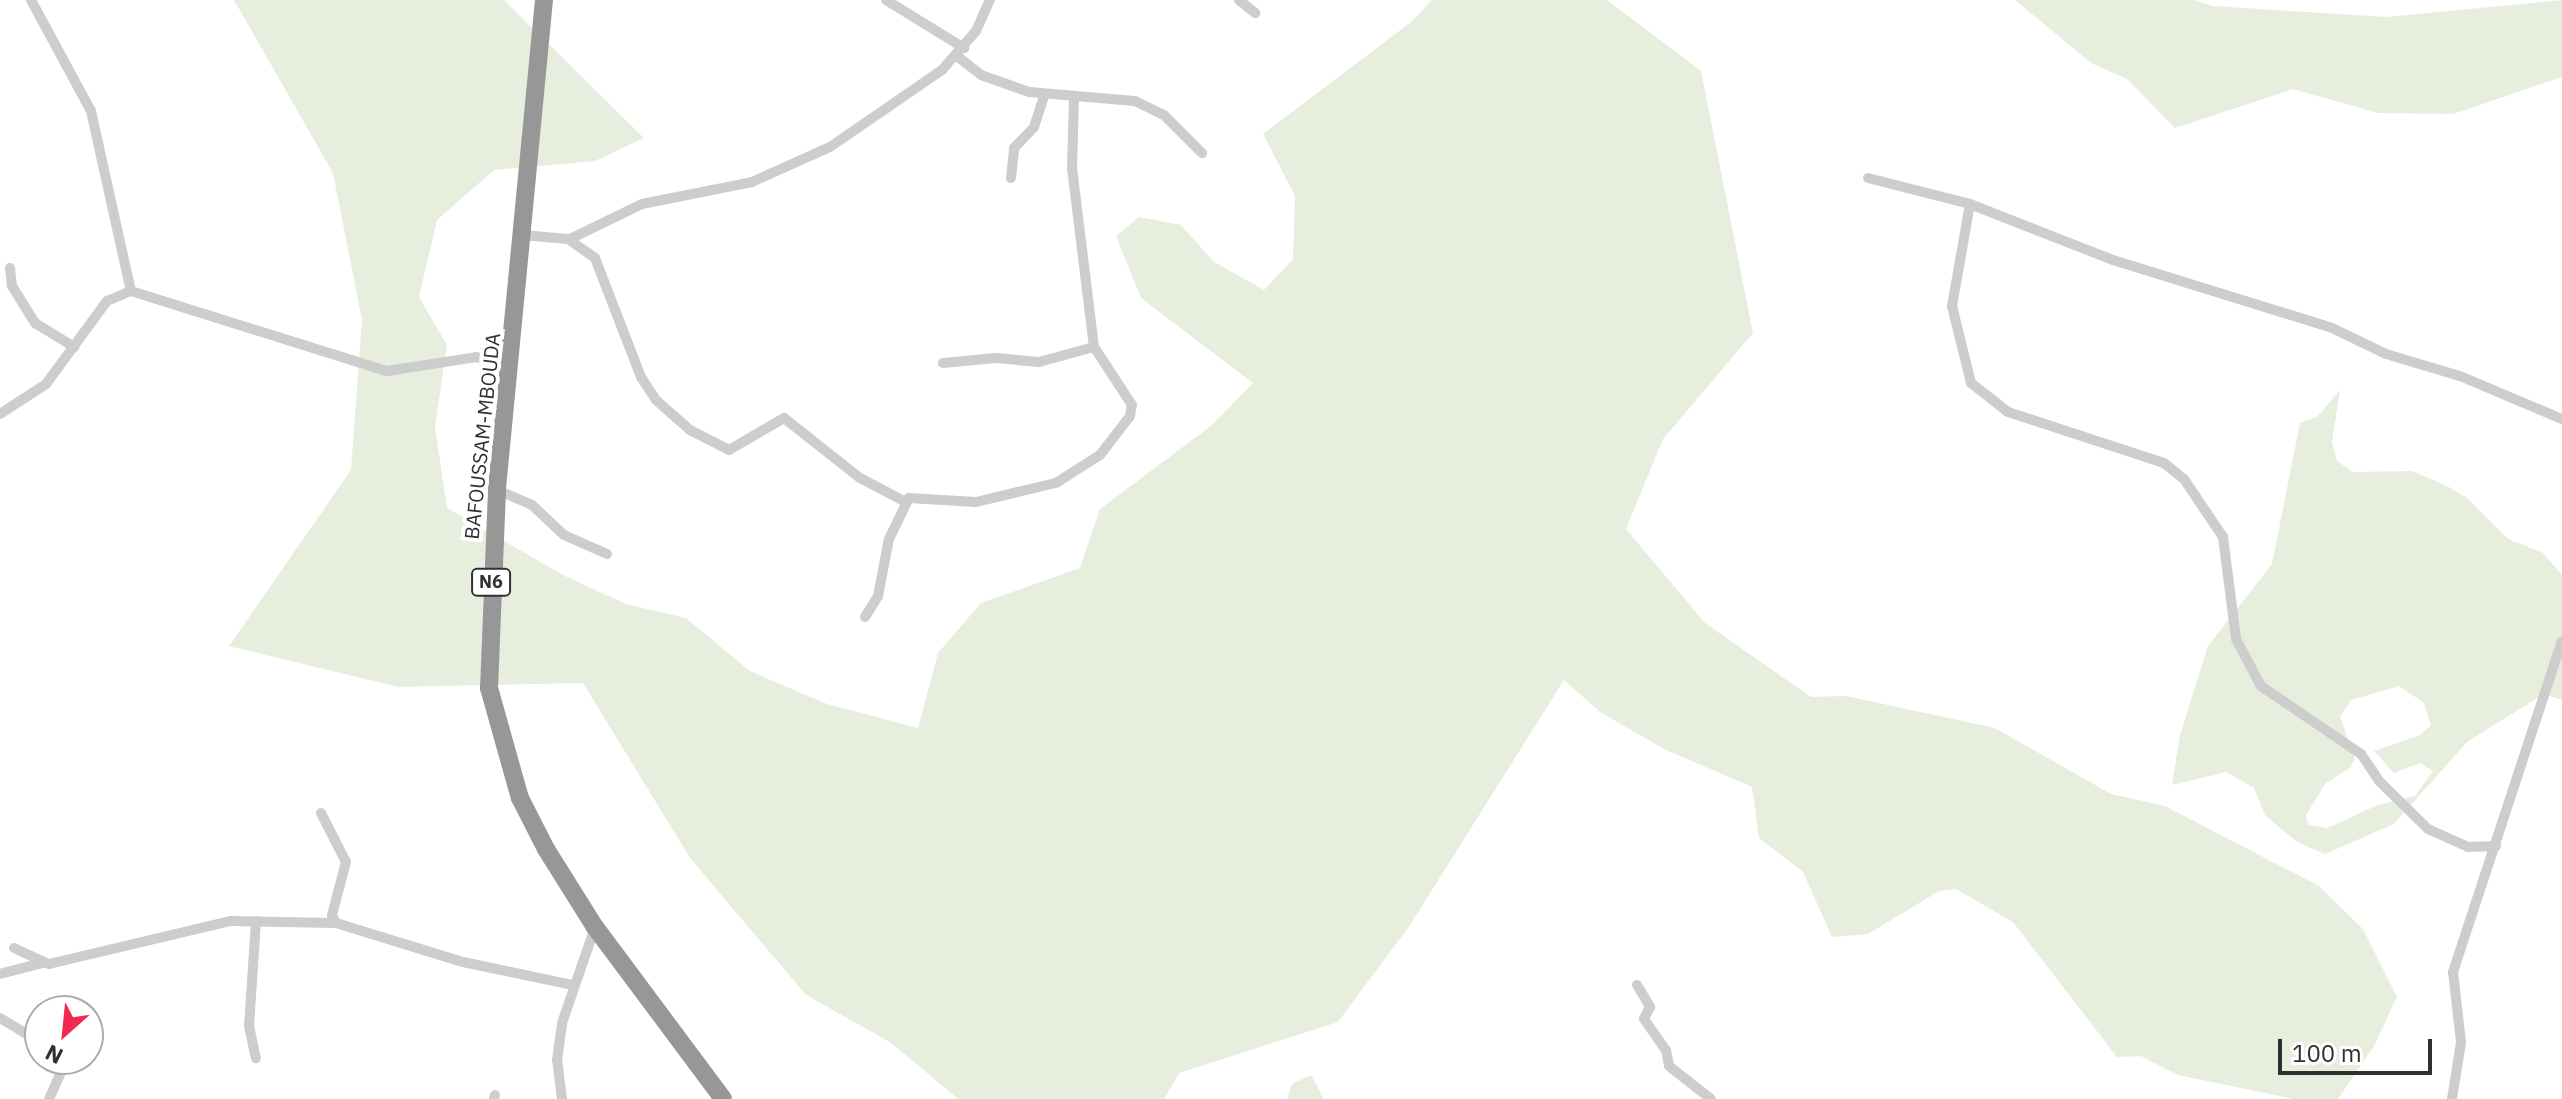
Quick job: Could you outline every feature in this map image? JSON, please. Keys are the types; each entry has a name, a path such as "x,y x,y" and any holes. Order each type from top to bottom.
{"highway":[{"name":"BAFOUSSAM-MBOUDA","path":"544,0 511,377 497,490 489,688 520,798 595,927 723,1099"}],"street":[{"path":"31,0 91,111 131,291"},
{"path":"886,0 960,52 981,75 1045,94 1135,101 1164,115 1202,153"},
{"path":"522,235 568,239 584,237 642,204 752,182 830,147 903,100 960,52 990,0"},
{"path":"1239,0 1255,13"},
{"path":"1011,178 1014,148 1034,127 1045,94"},
{"path":"865,617 878,596 889,539 906,502 918,495 976,502 1007,497 1064,480 1100,455 1133,410 1094,347 1072,169 1074,96"},
{"path":"1868,178 1970,204 2113,260 2332,328 2562,419"},
{"path":"1970,204 1952,306 1971,383 2008,412 2164,463 2184,479 2223,537 2236,639 2261,686 2361,754 2379,781 2428,829 2468,847 2496,846"},
{"path":"568,239 585,248 603,270 614,314 641,377 678,421 729,450 784,418 860,478 906,502"},
{"path":"10,268 12,286 35,323 74,347"},
{"path":"0,414 37,392 107,301 131,291 184,311 287,337 342,361 387,371 476,357 501,365 511,377"},
{"path":"943,363 996,358 1039,362 1094,347"},
{"path":"497,490 532,505 564,535 607,554"},
{"path":"2452,1099 2461,1042 2453,972 2562,641"},
{"path":"321,813 346,862 332,915 336,923"},
{"path":"0,974 231,921 256,921 336,923 463,962 572,985"},
{"path":"256,921 249,1026 256,1058"},
{"path":"562,1099 557,1060 572,985 595,927"},
{"path":"14,948 42,963"},
{"path":"1637,985 1649,1001 1644,1019 1666,1050 1669,1066 1711,1099"},
{"path":"0,1018 24,1032"},
{"path":"49,1099 60,1075"}],"green space":[{"path":"234,0 504,0 644,138 595,161 494,170 437,220 419,297 447,345 435,427 447,508 565,576 626,604 686,618 750,671 827,704 918,728 938,653 981,603 1080,568 1100,509 1211,426 1253,383 1141,298 1116,236 1139,217 1181,225 1214,262 1264,290 1293,259 1295,196 1263,134 1411,22 1432,0 1607,0 1701,71 1753,333 1663,439 1626,529 1705,623 1811,697 1846,696 1995,728 2111,794 2165,806 2319,886 2363,929 2397,997 2374,1046 2338,1099 2294,1099 2178,1075 2141,1056 2117,1057 2013,922 1956,889 1939,891 1868,934 1832,937 1803,872 1759,838 1752,787 1664,749 1600,712 1564,680 1410,925 1338,1022 1179,1073 1164,1099 958,1099 890,1042 806,995 690,858 583,683 398,687 229,646 351,470 362,320 333,173"},
{"path":"2015,0 2194,0 2212,6 2387,17 2562,0 2562,77 2453,114 2378,113 2293,89 2175,128 2127,79 2091,63"},
{"path":"2340,390 2332,442 2337,461 2353,472 2412,471 2447,486 2467,498 2508,539 2543,553 2562,575 2562,700 2544,694 2467,742 2394,824 2325,854 2297,842 2265,815 2254,788 2226,772 2172,785 2180,735 2208,646 2272,564 2300,423 2318,416","holes":["2399,686 2424,703 2431,725 2420,735 2374,751 2394,773 2420,763 2433,771 2415,796 2378,805 2327,828 2308,825 2306,815 2325,784 2350,768 2355,758 2340,717 2351,700"]},
{"path":"1311,1075 1324,1099 1287,1099 1292,1084"}]}
